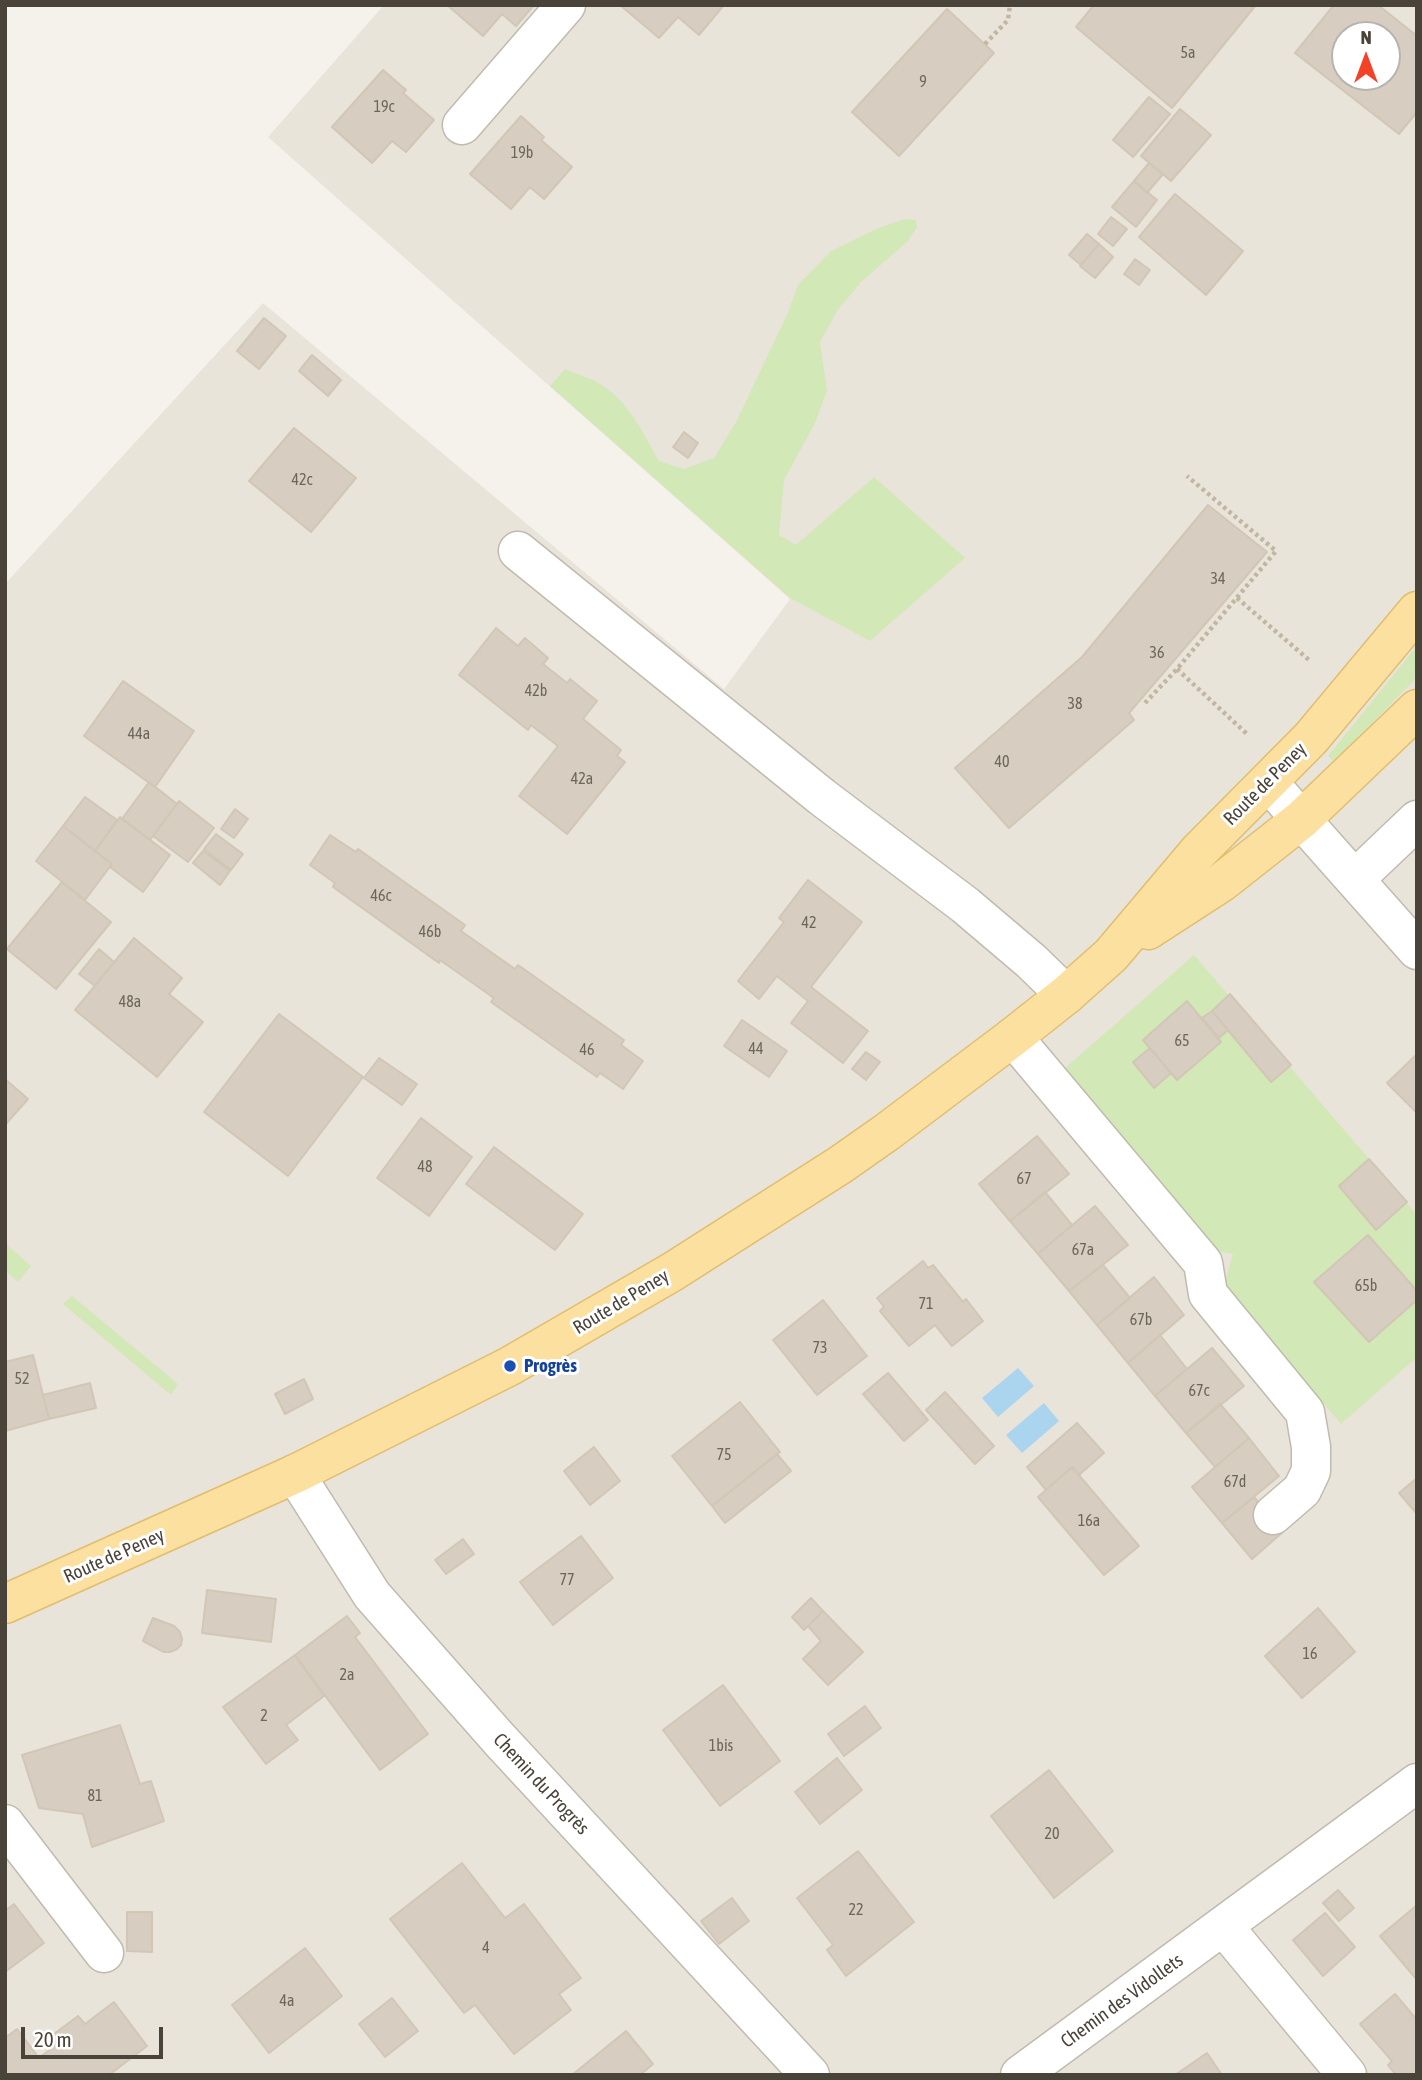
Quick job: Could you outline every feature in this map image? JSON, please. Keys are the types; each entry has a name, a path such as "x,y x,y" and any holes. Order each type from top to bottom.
{"main road":[{"name":"Route de Peney","path":"1111,955 1198,852 1311,738 1417,611"},
{"name":"Route de Peney","path":"5,1604 295,1474 510,1366 672,1272 859,1152 1013,1037 1111,955 1222,881 1302,819 1417,709"}],"street":[{"path":"462,125 566,5"},
{"path":"518,551 822,797 965,905 1066,995"},
{"path":"1268,782 1417,950"},
{"path":"1355,879 1417,820"},
{"path":"1013,1037 1203,1263 1208,1294 1305,1412 1311,1447 1311,1471 1302,1490 1273,1516"},
{"name":"Chemin du Progrès","path":"295,1474 372,1595 499,1739 810,2075"},
{"name":"Chemin des Vidollets","path":"1020,2075 1417,1783"},
{"path":"5,1824 104,1953"},
{"path":"1224,1927 1347,2075"}],"path":[{"path":"985,44 1008,20 1010,5"},
{"path":"1145,703 1276,551 1187,477"},
{"path":"1237,598 1310,660"},
{"path":"1177,669 1247,734"}],"shaded area":[{"path":"384,5 1417,5 1417,2075 5,2075 5,584 263,303 724,689 790,599 268,137"}],"green space":[{"path":"904,219 916,220 917,227 908,241 861,282 837,311 820,342 827,391 815,423 784,480 779,535 796,545 874,477 965,558 870,641 790,598 550,386 565,369 606,388 630,412 659,461 684,469 714,458 736,422 787,315 798,285 831,251"},
{"path":"1417,646 1417,677 1334,762 1328,756"},
{"path":"1194,955 1417,1215 1417,1357 1341,1424 1224,1285 1233,1254 1212,1250 1064,1069"},
{"path":"5,1243 31,1266 18,1282 5,1270"},
{"path":"72,1296 178,1384 171,1395 63,1304"}],"water":[{"path":"1018,1368 1034,1386 998,1417 982,1398"},
{"path":"1044,1403 1059,1421 1022,1453 1006,1435"}],"building":[{"path":"447,5 534,5 516,26 502,14 483,36"},
{"path":"620,5 724,5 699,35 678,17 659,38"},
{"path":"1094,5 1256,5 1172,108 1076,27"},
{"path":"1334,5 1378,5 1398,21 1331,21 1331,81 1295,53"},
{"path":"947,9 994,53 899,156 852,112"},
{"path":"1401,23 1417,36 1417,112 1399,134 1344,91 1401,91"},
{"path":"383,70 406,90 403,93 434,120 406,152 392,141 372,163 332,127"},
{"path":"1149,97 1170,114 1133,157 1113,140"},
{"path":"1180,109 1211,135 1171,181 1141,156"},
{"path":"521,116 544,137 541,140 572,167 544,199 530,187 511,209 470,174"},
{"path":"1149,163 1163,174 1147,193 1134,181"},
{"path":"1134,181 1157,200 1136,227 1112,207"},
{"path":"1175,194 1243,251 1206,295 1139,237"},
{"path":"1111,217 1127,229 1113,246 1098,234"},
{"path":"1087,234 1099,244 1081,265 1069,255"},
{"path":"1099,244 1113,257 1095,278 1080,266"},
{"path":"1135,259 1150,270 1139,285 1124,274"},
{"path":"264,318 286,336 259,369 237,351"},
{"path":"312,355 341,380 328,396 299,371"},
{"path":"294,428 356,478 311,532 249,481"},
{"path":"684,432 698,443 688,458 673,447"},
{"path":"1208,505 1267,552 1129,713 1134,720 1009,828 955,768 1082,657"},
{"path":"496,628 518,646 525,638 548,658 543,664 567,683 570,679 597,701 583,719 621,750 617,756 625,762 567,834 519,796 558,746 531,725 528,730 459,675"},
{"path":"123,681 194,731 155,787 84,736"},
{"path":"149,782 177,804 150,840 122,819"},
{"path":"85,797 117,820 95,851 63,826"},
{"path":"179,801 214,828 188,862 153,836"},
{"path":"235,809 248,819 234,838 221,829"},
{"path":"120,817 170,855 143,892 110,867 112,864 95,851"},
{"path":"63,826 112,864 85,900 36,861"},
{"path":"216,834 243,854 231,870 204,849"},
{"path":"330,835 356,852 358,849 465,925 461,931 515,969 518,965 624,1040 621,1045 643,1061 623,1089 600,1073 597,1077 491,1002 494,998 440,960 439,963 333,887 335,883 310,865"},
{"path":"203,851 230,871 220,885 193,863"},
{"path":"808,880 862,922 811,987 868,1031 843,1063 791,1023 808,1001 777,976 759,999 738,981 784,922 779,918"},
{"path":"62,882 111,922 56,989 7,949"},
{"path":"134,938 182,978 169,994 203,1022 157,1077 75,1010"},
{"path":"99,949 114,962 95,986 79,974"},
{"path":"1230,994 1291,1065 1271,1082 1212,1011"},
{"path":"1187,1001 1221,1042 1177,1080 1143,1040"},
{"path":"1212,1011 1228,1030 1219,1038 1202,1018"},
{"path":"279,1014 363,1077 288,1176 204,1112"},
{"path":"742,1020 787,1051 769,1077 724,1046"},
{"path":"1150,1048 1171,1073 1154,1088 1133,1062"},
{"path":"866,1052 880,1062 866,1080 852,1069"},
{"path":"1417,1054 1417,1113 1387,1083"},
{"path":"379,1058 417,1084 402,1105 364,1078"},
{"path":"5,1079 28,1099 5,1125"},
{"path":"421,1118 472,1157 429,1216 377,1178"},
{"path":"1037,1136 1069,1174 1010,1221 979,1184"},
{"path":"494,1147 583,1214 555,1250 466,1184"},
{"path":"1369,1159 1407,1202 1376,1230 1339,1186"},
{"path":"1045,1192 1072,1225 1038,1254 1010,1221"},
{"path":"1095,1206 1128,1245 1069,1291 1038,1254"},
{"path":"1368,1235 1417,1291 1417,1300 1369,1342 1314,1282"},
{"path":"923,1261 928,1268 933,1265 963,1302 966,1299 983,1321 952,1346 935,1325 909,1346 880,1311 884,1307 877,1298"},
{"path":"1103,1265 1130,1298 1097,1325 1069,1291"},
{"path":"1154,1277 1184,1315 1128,1363 1097,1325"},
{"path":"823,1300 867,1356 817,1395 773,1340"},
{"path":"1160,1335 1187,1369 1155,1396 1128,1363"},
{"path":"1212,1348 1244,1386 1186,1433 1155,1396"},
{"path":"33,1355 49,1419 5,1431 5,1362"},
{"path":"888,1373 928,1420 904,1441 863,1394"},
{"path":"304,1379 313,1399 285,1414 275,1394"},
{"path":"90,1383 96,1408 49,1419 43,1395"},
{"path":"945,1392 994,1446 975,1464 926,1410"},
{"path":"740,1402 780,1452 712,1506 672,1456"},
{"path":"1220,1404 1249,1438 1215,1467 1186,1433"},
{"path":"1077,1423 1104,1453 1079,1475 1072,1467 1046,1490 1027,1467"},
{"path":"1249,1438 1279,1476 1222,1523 1192,1487"},
{"path":"594,1447 620,1481 590,1505 564,1471"},
{"path":"777,1454 791,1471 725,1523 712,1506"},
{"path":"1072,1467 1139,1546 1104,1575 1038,1497"},
{"path":"1417,1478 1417,1514 1399,1493"},
{"path":"1254,1497 1283,1532 1252,1559 1222,1523"},
{"path":"581,1536 613,1578 553,1625 520,1582"},
{"path":"463,1539 474,1554 446,1574 435,1560"},
{"path":"207,1590 276,1599 271,1642 202,1633"},
{"path":"811,1598 823,1611 804,1630 792,1617"},
{"path":"1318,1608 1355,1652 1302,1698 1265,1656"},
{"path":"823,1611 863,1652 828,1685 803,1659 821,1641 808,1626"},
{"path":"347,1616 360,1633 355,1637 428,1734 380,1770 295,1655"},
{"path":"153,1618 174,1626 180,1632 181,1645 177,1649 164,1652 143,1641"},
{"path":"295,1655 324,1696 286,1725 298,1740 266,1764 223,1707"},
{"path":"723,1685 780,1761 720,1806 663,1730"},
{"path":"865,1706 881,1728 844,1756 828,1734"},
{"path":"120,1725 140,1784 151,1781 164,1821 92,1847 83,1814 39,1808 22,1755"},
{"path":"837,1758 862,1790 820,1824 795,1792"},
{"path":"1049,1770 1113,1851 1054,1898 991,1816"},
{"path":"858,1851 914,1922 846,1976 827,1950 833,1945 797,1898"},
{"path":"462,1863 505,1918 524,1904 581,1978 559,1994 571,2010 514,2054 475,2005 464,2013 390,1919"},
{"path":"1338,1890 1354,1908 1339,1921 1323,1903"},
{"path":"732,1898 749,1921 719,1944 701,1921"},
{"path":"14,1904 44,1943 5,1972 5,1911"},
{"path":"1417,1905 1417,1980 1380,1936"},
{"path":"127,1912 152,1912 152,1952 127,1951"},
{"path":"1325,1913 1355,1947 1323,1976 1293,1940"},
{"path":"305,1948 342,1996 269,2053 232,2005"},
{"path":"1395,1994 1417,2020 1417,2075 1396,2075 1388,2065 1392,2061 1360,2024"},
{"path":"392,1998 418,2031 385,2057 359,2024"},
{"path":"114,2002 147,2046 109,2075 5,2075 5,2038 17,2029 39,2058 52,2048 46,2040 78,2016 85,2024"},
{"path":"626,2031 653,2064 640,2075 572,2075"},
{"path":"1207,2053 1222,2075 1175,2075"}],"place":[{"name":"Progrès","path":"510,1366"}]}
